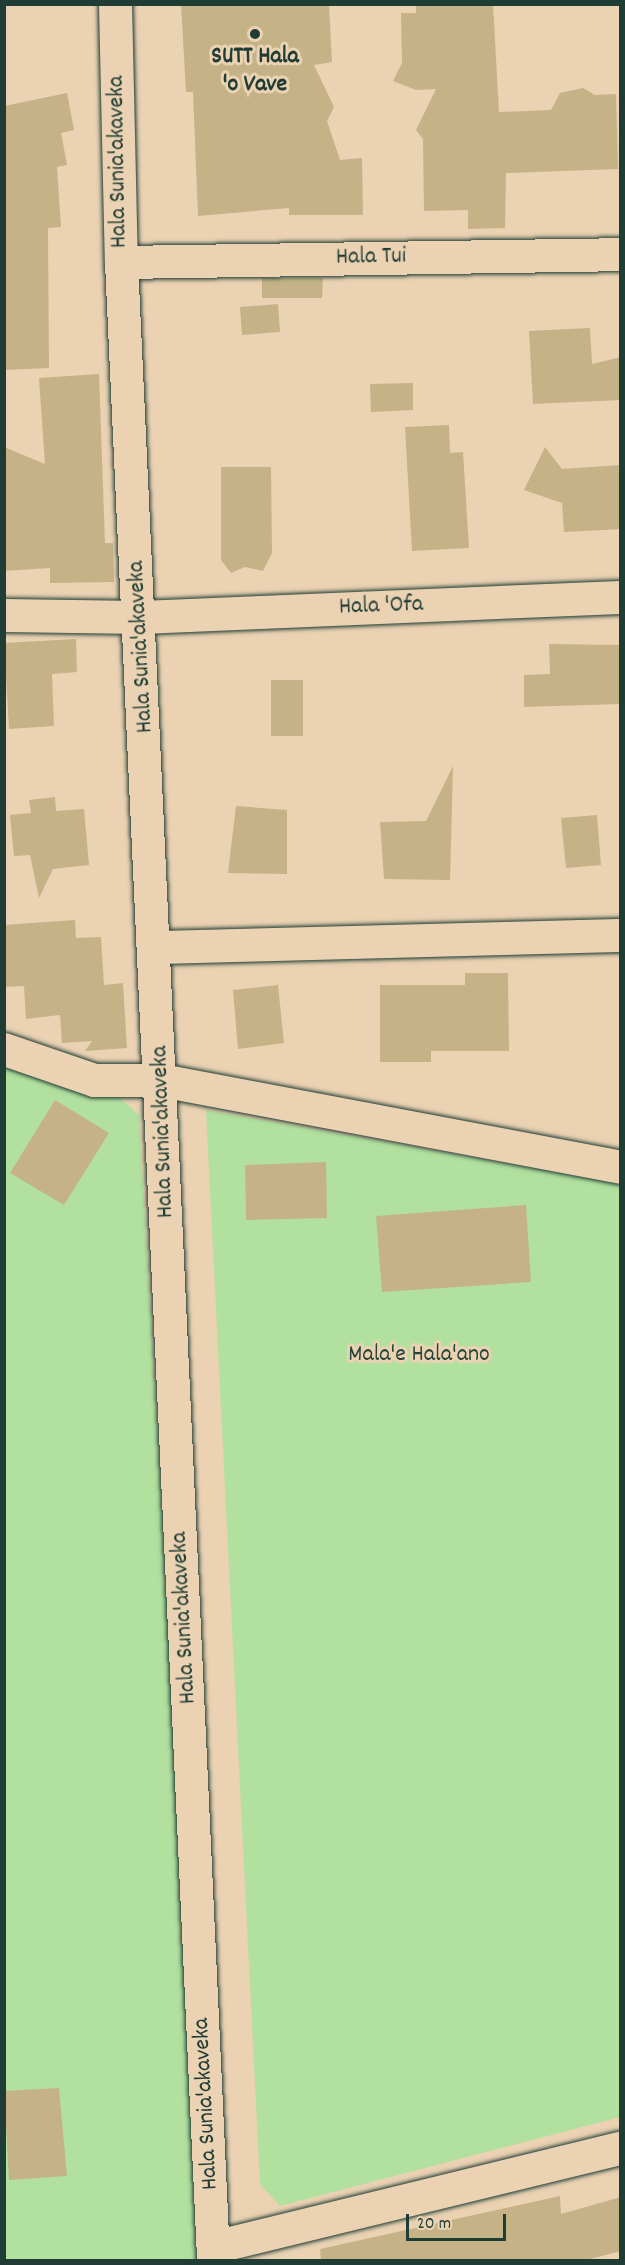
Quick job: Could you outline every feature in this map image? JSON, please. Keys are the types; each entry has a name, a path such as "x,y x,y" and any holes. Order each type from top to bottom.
{"street":[{"name":"Hala Sunia'akaveka","path":"115,4 121,262 157,947 213,2254"},
{"name":"Hala Tui","path":"121,262 621,254"},
{"name":"Hala 'Ofa","path":"4,615 141,617 621,597"},
{"path":"157,947 621,935"},
{"path":"4,1049 94,1080 161,1080 621,1167"},
{"path":"213,2254 621,2148"}],"green space":[{"path":"4,1065 119,1097 139,1115 176,1746 197,2260 5,2260"},
{"name":"Mala'e Hala'ano","path":"206,1110 620,1184 620,2117 280,2206 260,2184"}],"building":[{"path":"181,4 329,4 332,62 314,65 334,107 327,121 340,160 362,158 363,215 289,215 289,208 198,216 193,92 186,92"},
{"path":"416,4 493,4 499,112 551,110 560,93 583,88 595,95 616,94 618,169 506,173 505,228 468,229 468,210 424,211 423,139 416,130 436,89 416,90 393,81 402,63 401,13 416,13"},
{"path":"67,93 74,130 61,133 67,165 57,167 61,227 48,228 49,368 4,370 4,106"},
{"path":"262,278 323,278 322,298 262,298"},
{"path":"278,304 280,332 242,335 240,307"},
{"path":"590,328 592,364 621,357 621,400 533,404 529,331"},
{"path":"99,374 105,543 113,543 114,582 50,583 50,568 4,571 4,447 45,464 39,378"},
{"path":"413,383 413,410 371,412 370,384"},
{"path":"449,425 450,453 463,452 469,548 412,551 405,427"},
{"path":"545,447 562,469 621,465 621,529 564,532 562,503 524,490"},
{"path":"221,467 271,467 272,553 263,571 245,567 231,573 221,560"},
{"path":"76,639 77,672 52,674 54,726 9,729 4,643"},
{"path":"549,644 620,645 620,704 524,707 524,675 550,674"},
{"path":"271,680 303,680 303,736 271,736"},
{"path":"453,766 450,880 384,879 380,822 426,821"},
{"path":"55,797 56,811 84,809 89,865 53,869 39,898 30,855 14,856 10,815 31,813 29,800"},
{"path":"236,806 287,810 287,874 228,873"},
{"path":"597,815 601,865 566,868 561,818"},
{"path":"75,920 76,938 101,937 104,985 123,983 127,1048 85,1051 92,1041 62,1043 60,1015 26,1019 24,986 4,987 4,925"},
{"path":"465,973 508,973 509,1051 431,1051 431,1062 380,1062 380,985 465,985"},
{"path":"278,985 284,1043 238,1049 233,990"},
{"path":"55,1100 109,1133 64,1205 10,1173"},
{"path":"326,1162 327,1218 246,1220 245,1165"},
{"path":"526,1205 531,1282 382,1292 376,1216"},
{"path":"59,2088 67,2176 9,2180 4,2091"},
{"path":"560,2196 561,2214 621,2197 621,2251 586,2260 321,2260 320,2249"}],"place":[{"name":"SUTT Hala 'o Vave","path":"255,34"}]}
